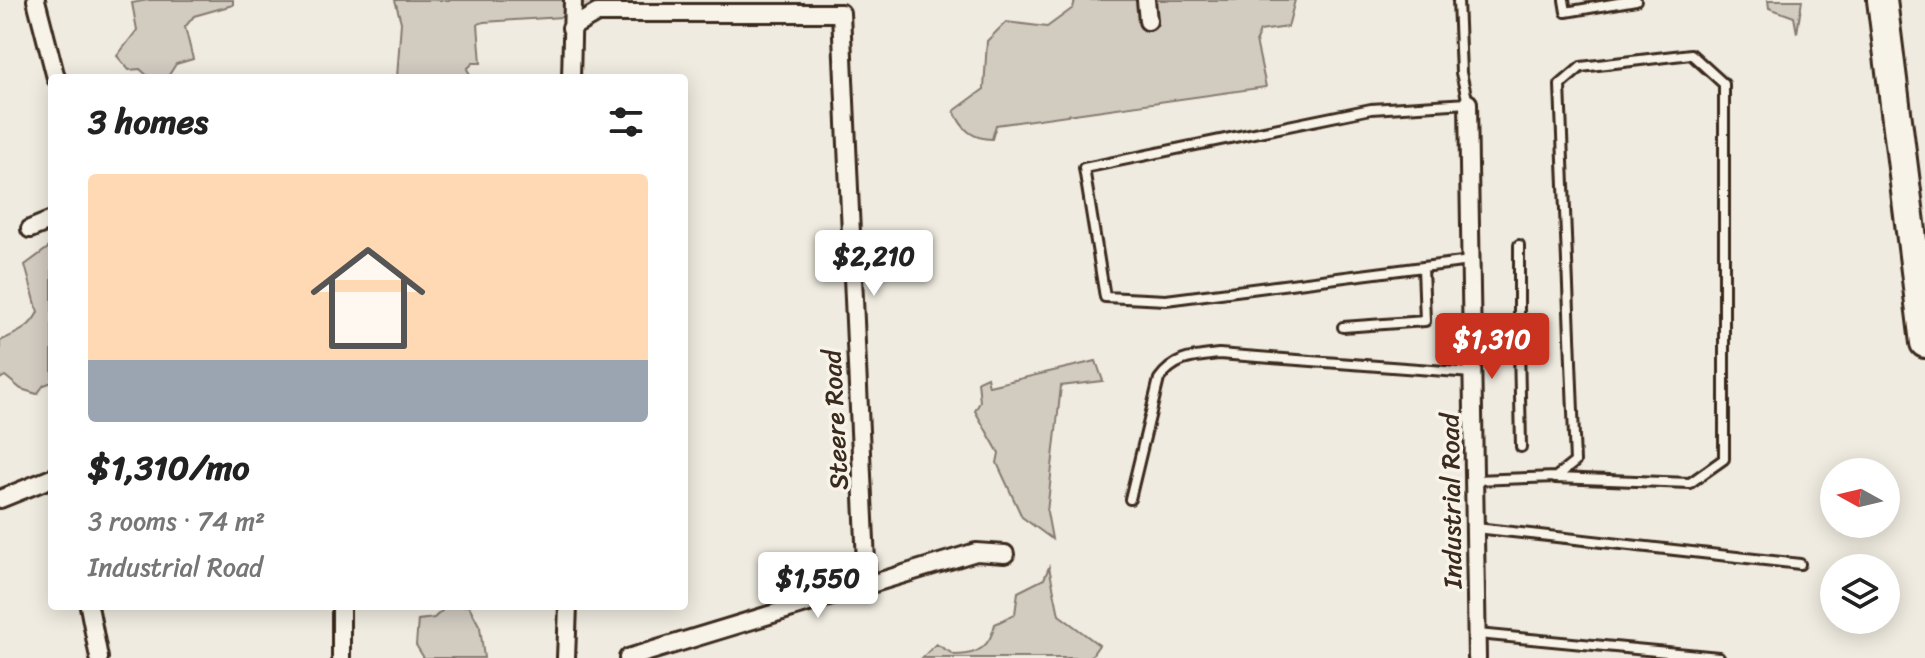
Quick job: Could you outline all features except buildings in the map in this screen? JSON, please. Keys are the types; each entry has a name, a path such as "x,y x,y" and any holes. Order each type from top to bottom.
{"highway":[{"path":"1882,0 1925,343"}],"street":[{"path":"36,0 55,74"},
{"path":"571,74 573,0"},
{"path":"1146,0 1148,21"},
{"path":"571,28 597,13 845,6"},
{"name":"Steere Road","path":"845,6 867,585"},
{"name":"Industrial Road","path":"1468,103 1477,658"},
{"path":"30,229 48,222"},
{"path":"0,499 48,480"},
{"path":"628,658 976,552 1005,554"},
{"path":"90,610 99,658"},
{"path":"341,610 341,658"},
{"path":"566,658 568,610"}],"lane":[{"path":"1458,0 1461,73 1468,103 1371,109 1084,168 1105,297 1166,300 1470,261"},
{"path":"1564,0 1566,12 1636,0"},
{"path":"1475,480 1555,478 1690,483 1724,459 1724,84 1691,54 1581,67 1560,85 1575,462 1555,478"},
{"path":"1519,245 1521,447"},
{"path":"1343,327 1425,321 1423,267"},
{"path":"1471,347 1519,345"},
{"path":"1130,499 1159,379 1169,366 1183,358 1219,354 1472,373"},
{"path":"1476,528 1800,564"},
{"path":"1478,634 1719,657"}],"shaded area":[{"path":"148,0 233,0 233,5 194,16 185,27 193,59 176,64 170,74 129,70 117,56 137,30 132,3"},
{"path":"395,0 626,0 625,13 478,24 481,63 473,63 467,69 470,74 397,74 401,22"},
{"path":"1075,0 1295,0 1288,27 1260,31 1256,41 1266,87 996,125 992,139 968,132 954,111 984,89 987,41 1006,22 1047,27 1073,8"},
{"path":"1768,0 1802,0 1797,33 1794,17 1769,8"},
{"path":"48,248 48,384 37,394 21,389 5,376 0,379 0,341 27,327 38,312 25,265"},
{"path":"1096,361 1103,381 1061,386 1047,512 1052,539 1022,517 997,463 999,453 975,411 980,402 978,381 987,377 989,386"},
{"path":"1049,567 1059,615 1099,645 1090,658 922,658 936,644 955,655 982,648 995,624 1015,614 1018,592 1044,579"},
{"path":"443,610 471,610 480,627 484,658 424,658 416,645 418,620 434,618"}]}
